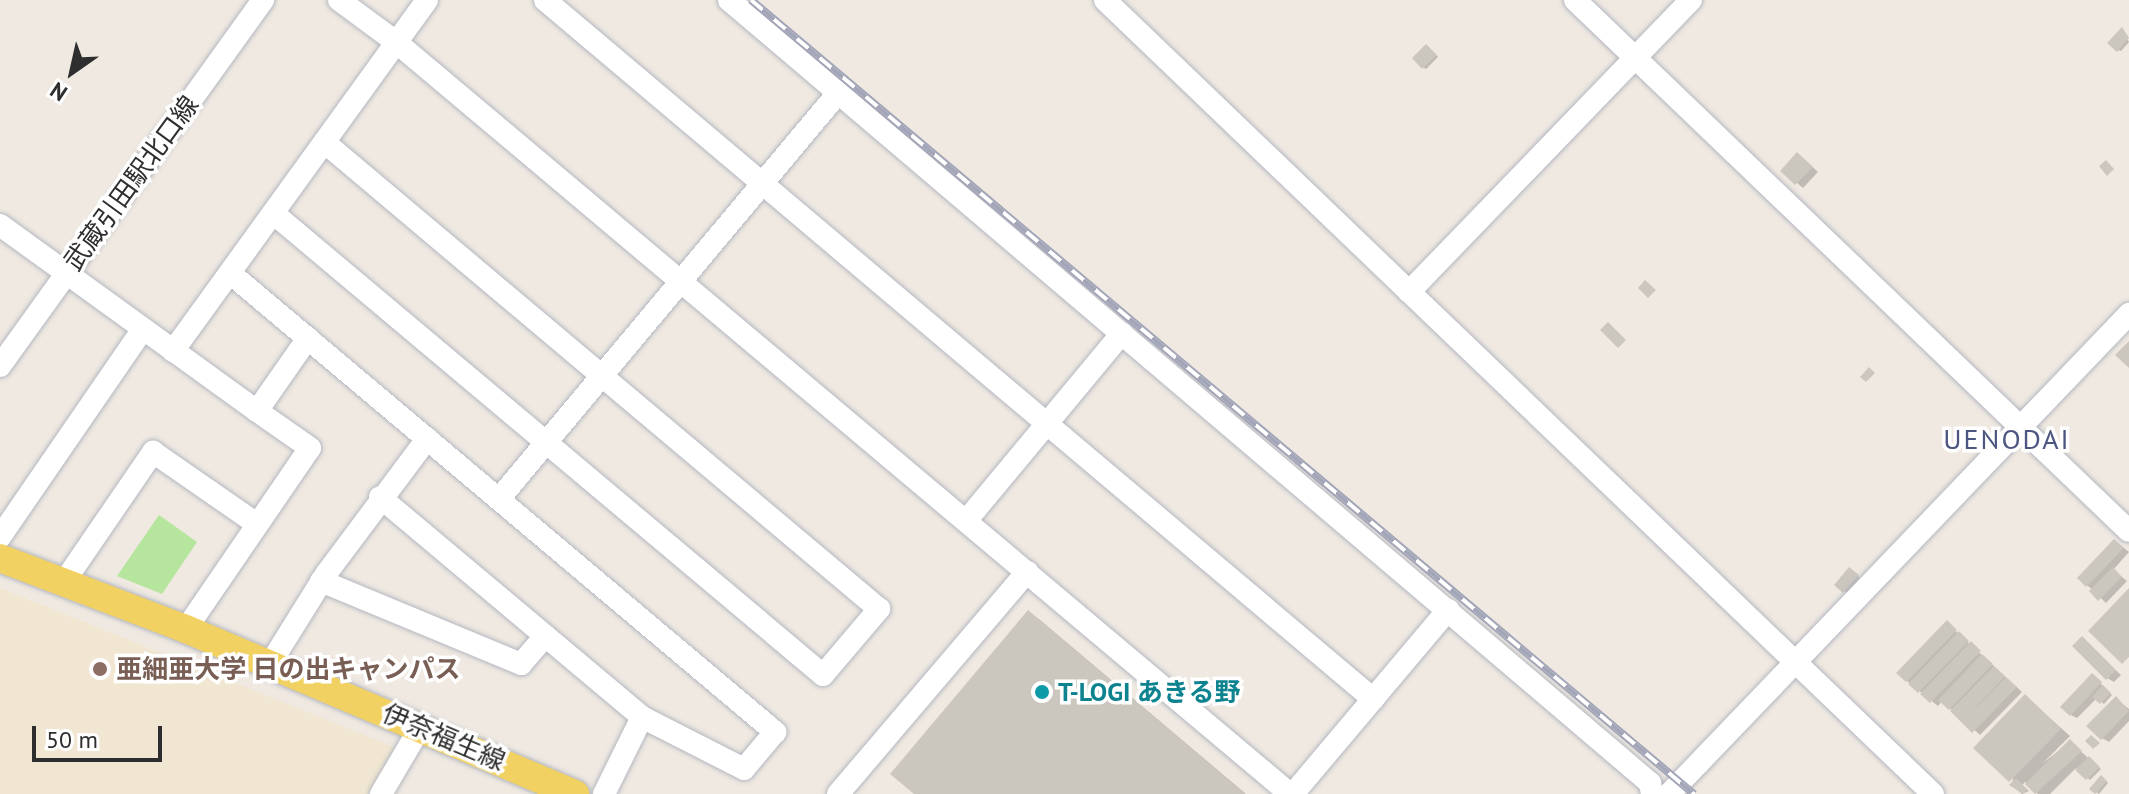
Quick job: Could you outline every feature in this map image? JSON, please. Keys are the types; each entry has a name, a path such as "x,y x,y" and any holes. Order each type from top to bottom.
{"main road":[{"name":"伊奈福生線","path":"0,558 186,629 421,726 575,794"}],"street":[{"name":"武蔵引田駅北口線","path":"0,366 263,0"},
{"path":"339,0 396,42 1291,794 1448,610"},
{"path":"173,351 427,0"},
{"path":"545,0 1373,699"},
{"path":"729,0 1650,783 1652,794"},
{"path":"1105,0 1933,794"},
{"path":"1575,0 2129,531"},
{"path":"1409,292 1691,0"},
{"path":"499,499 838,93"},
{"path":"273,213 823,675 879,609 324,142"},
{"path":"0,225 310,448 186,629"},
{"path":"230,273 775,732 744,769 642,717 380,497"},
{"path":"1669,794 2129,314"},
{"path":"0,537 143,329"},
{"path":"966,521 1122,333"},
{"path":"257,411 308,338"},
{"path":"270,664 321,581 380,497 427,439"},
{"path":"64,582 153,452 257,524"},
{"path":"838,794 1027,572"},
{"path":"321,581 521,664 545,636"},
{"path":"604,794 642,717"},
{"path":"381,794 421,726"}],"shaded area":[{"name":"亜細亜大学 日の出キャンパス","path":"0,588 399,749 369,794 0,794"}],"green space":[{"path":"159,515 197,542 162,594 117,576"}],"building":[{"path":"2122,27 2129,38 2117,52 2107,43"},
{"path":"1426,44 1437,55 1422,69 1412,58"},
{"path":"1797,152 1813,167 1795,185 1780,171"},
{"path":"2106,160 2114,169 2107,176 2099,166"},
{"path":"1645,280 1656,290 1648,298 1638,288"},
{"path":"1608,322 1626,340 1618,348 1600,330"},
{"path":"2129,341 2129,368 2115,355"},
{"path":"1869,367 1875,373 1866,382 1860,377"},
{"path":"2114,539 2124,548 2086,587 2077,578"},
{"path":"1849,567 1859,575 1843,593 1834,585"},
{"path":"2113,567 2122,577 2098,601 2089,591"},
{"path":"2129,588 2129,657 2122,664 2088,631"},
{"name":"T-LOGI あきる野","path":"1028,610 1245,794 914,794 890,774"},
{"path":"1947,620 1957,630 1906,682 1896,673"},
{"path":"1959,631 1969,641 1918,693 1908,684"},
{"path":"2082,636 2116,670 2106,680 2072,646"},
{"path":"1971,641 1981,651 1930,703 1920,694"},
{"path":"1982,654 1993,664 1949,710 1938,700"},
{"path":"1994,666 2005,676 1964,720 2006,677 2017,687 1972,733 1950,711"},
{"path":"2092,673 2102,682 2070,716 2060,707"},
{"path":"2103,685 2111,693 2100,704 2092,697"},
{"path":"2025,694 2061,729 2009,782 1973,748"},
{"path":"2116,696 2129,711 2101,740 2086,726"},
{"path":"2091,735 2100,743 2093,749 2085,741"},
{"path":"2070,739 2082,751 2035,794 2025,784"},
{"path":"2089,756 2100,767 2086,780 2075,770"},
{"path":"2101,775 2107,781 2095,794 2089,789"},
{"path":"2016,778 2027,789 2023,794 2009,785"}],"railway":[{"path":"751,0 1694,794"}],"place":[{"name":"亜細亜大学 日の出キャンパス","path":"100,669"},
{"name":"T-LOGI あきる野","path":"1042,692"}],"district":[{"name":"UENODAI","path":"2007,439"}]}
